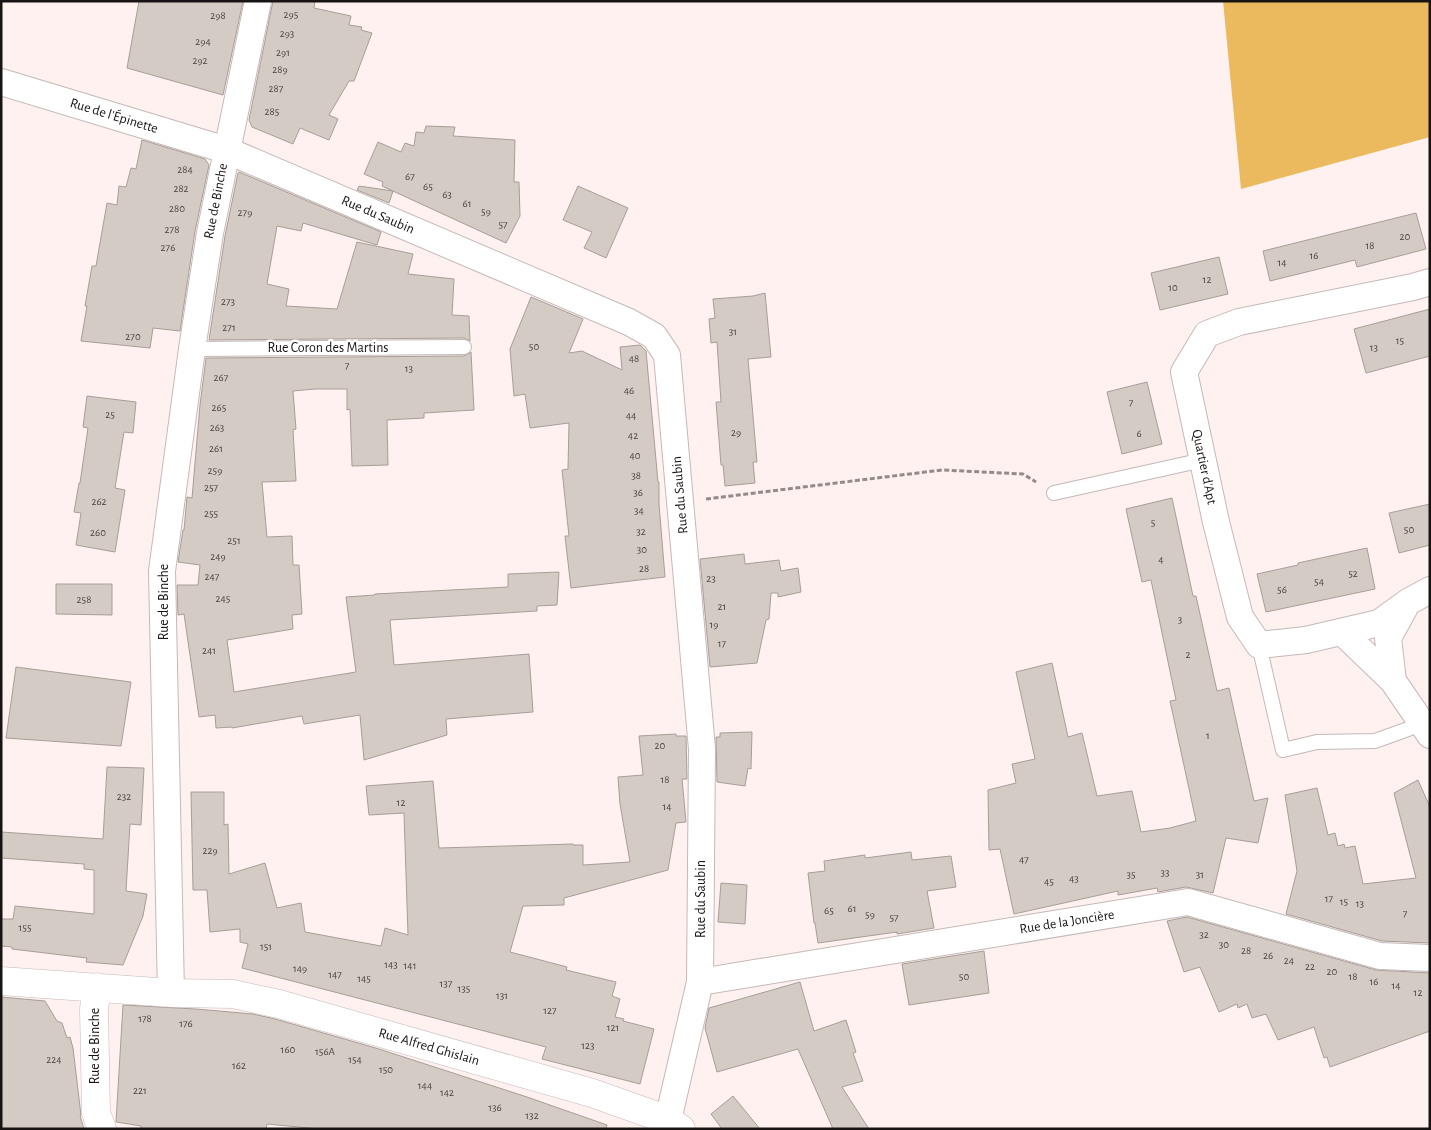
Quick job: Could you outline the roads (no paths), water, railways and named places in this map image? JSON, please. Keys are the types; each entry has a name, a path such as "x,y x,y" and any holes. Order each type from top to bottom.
{"street":[{"name":"Rue de Binche","path":"102,1129 96,1113 94,1009 96,987 170,993 162,571 192,349 210,233 258,1"},
{"name":"Rue de l'Épinette","path":"1,82 226,150"},
{"name":"Rue du Saubin","path":"226,150 619,318 654,336 667,355 702,749 700,982 674,1124"},
{"name":"Quartier d'Apt","path":"1259,645 1240,617 1216,522 1184,372 1207,334 1239,322 1430,282"},
{"path":"1259,645 1306,640 1379,623 1419,596"},
{"path":"1392,681 1388,638 1419,596"},
{"path":"1342,632 1392,681 1426,730"},
{"name":"Rue de la Joncière","path":"700,982 1188,902 1380,956 1430,958"},
{"path":"1,980 96,987"},
{"name":"Rue Alfred Ghislain","path":"170,993 233,994 279,1004 592,1093 674,1124"}],"lane":[{"name":"Rue Coron des Martins","path":"192,349 464,347"},
{"path":"1054,493 1203,460"},
{"path":"1259,645 1283,750 1317,742 1375,741 1426,730"}]}
